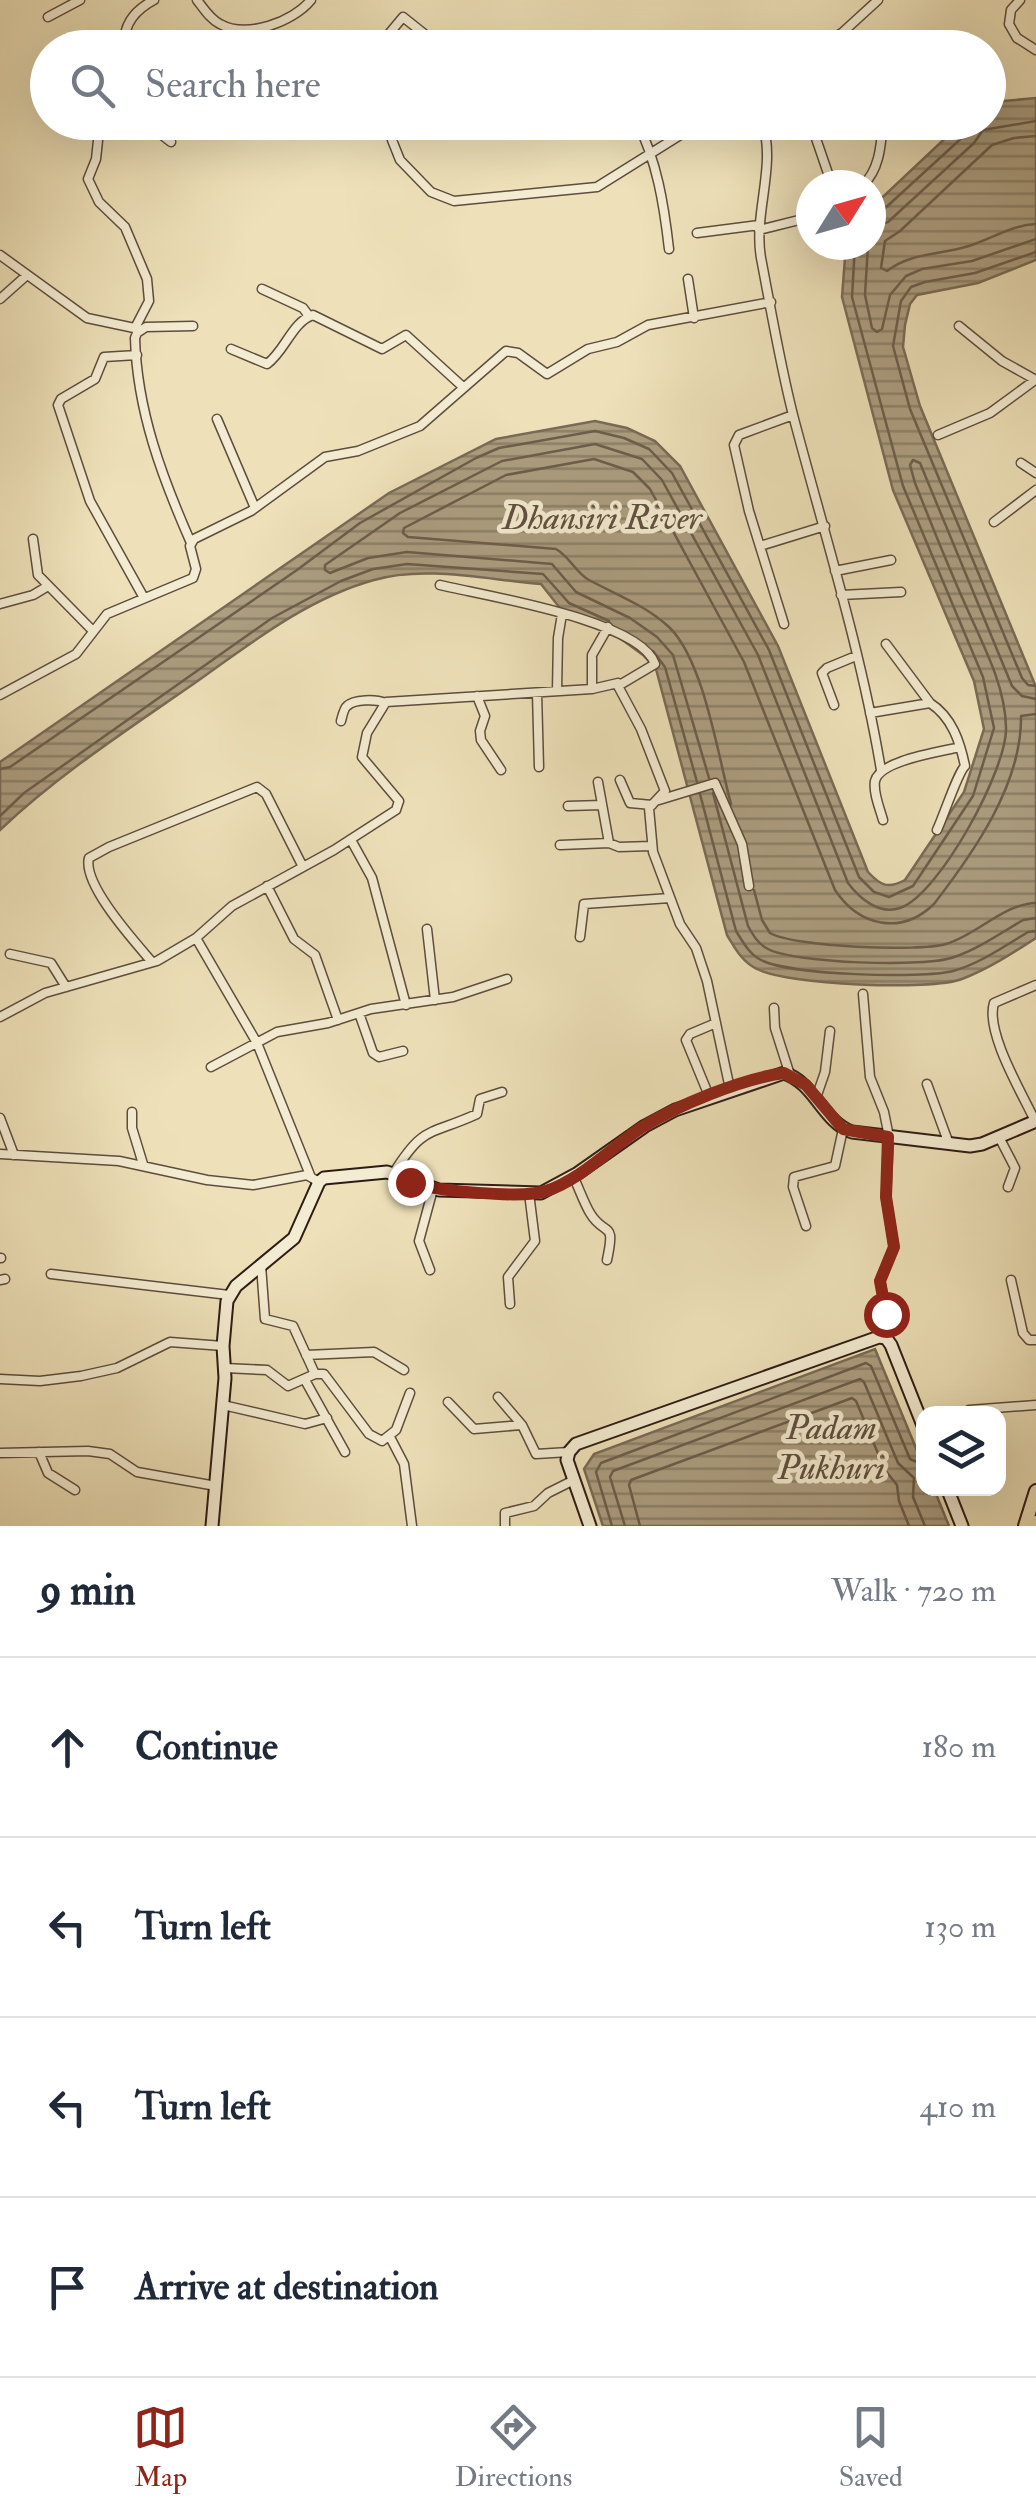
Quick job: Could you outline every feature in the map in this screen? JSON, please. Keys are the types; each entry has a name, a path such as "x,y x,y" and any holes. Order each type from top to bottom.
{"main road":[{"path":"1025,1526 1036,1490"}],"street":[{"path":"48,16 80,0"},
{"path":"127,30 133,15 154,0"},
{"path":"197,0 213,20 232,29 275,25 290,19 311,0"},
{"path":"844,30 878,0"},
{"path":"1020,0 1011,10 1008,24 1018,38 1036,50"},
{"path":"392,30 403,17 419,30"},
{"path":"0,695 76,654 107,614 195,575 191,543 155,458 137,356 135,338 150,288 124,227 99,202 88,179 98,140"},
{"path":"392,140 400,160 431,192 445,200 597,187 671,140"},
{"path":"645,140 662,196 669,249"},
{"path":"766,140 759,228 761,258 793,415 825,526 870,713 880,770 874,784 883,820"},
{"path":"817,140 827,170"},
{"path":"874,170 884,140"},
{"path":"697,232 759,228 796,220"},
{"path":"0,255 88,318 138,329 194,326"},
{"path":"0,298 27,275"},
{"path":"688,280 694,318"},
{"path":"262,290 382,348 406,336 463,387"},
{"path":"191,543 255,508 325,457 358,451 420,426 506,351 518,353 546,374 588,349 617,342 648,325 771,302"},
{"path":"231,349 267,364 309,316"},
{"path":"938,435 990,413 1035,380 1002,361 959,326"},
{"path":"137,356 104,357 98,376 61,399 58,405 90,502 144,598"},
{"path":"784,624 749,512 734,439 793,415"},
{"path":"217,419 255,508"},
{"path":"1021,462 1036,474"},
{"path":"994,522 1036,490"},
{"path":"760,546 825,526"},
{"path":"33,539 34,568 92,630"},
{"path":"835,571 891,560"},
{"path":"342,720 344,708 350,704 376,700 384,703 592,689 618,684 656,662 643,647 608,628 440,584"},
{"path":"0,604 33,595 48,586"},
{"path":"841,596 901,592"},
{"path":"556,691 562,614"},
{"path":"592,689 590,661 608,628"},
{"path":"886,644 930,703 941,711 960,747 965,766 957,774 954,792 936,830"},
{"path":"834,705 822,673 856,656"},
{"path":"618,684 666,791 655,802 652,846 682,930 699,956 730,1089"},
{"path":"536,693 539,767"},
{"path":"477,696 485,716 481,740 501,770"},
{"path":"0,1017 36,996 152,962 196,938 232,906 351,840 400,805 362,757 368,733 384,703"},
{"path":"870,713 930,703"},
{"path":"880,770 960,747"},
{"path":"620,780 630,803 655,802 715,784 742,844 748,886"},
{"path":"598,782 609,843"},
{"path":"152,962 108,907 88,869 89,858 257,786 266,794 303,867"},
{"path":"568,806 602,806"},
{"path":"351,840 372,878 406,1005"},
{"path":"560,845 652,846"},
{"path":"268,886 294,939 315,955 338,1020"},
{"path":"580,937 584,904 670,898"},
{"path":"427,929 435,1000"},
{"path":"196,938 257,1043 314,1178 294,1238 230,1295 212,1526"},
{"path":"10,954 51,963 66,986"},
{"path":"212,1067 282,1030 435,1000 507,979"},
{"path":"0,1154 100,1158 206,1180 253,1185 393,1174 434,1189 529,1193 548,1190 573,1176 644,1126 709,1096 775,1074 790,1075 806,1085 843,1129 950,1144 982,1144 1036,1121 991,1015 1000,998 1036,985"},
{"path":"863,994 870,1076 884,1112 888,1137 886,1197 894,1247 880,1281 889,1324 886,1338 916,1409"},
{"path":"774,1008 775,1028 790,1075"},
{"path":"359,1013 374,1053 379,1057 403,1051"},
{"path":"709,1096 686,1040 690,1034 716,1022"},
{"path":"816,1098 825,1072 830,1031"},
{"path":"927,1084 950,1144"},
{"path":"393,1174 422,1134 477,1114 480,1099 502,1092"},
{"path":"132,1112 132,1128 143,1164"},
{"path":"0,1118 14,1155"},
{"path":"806,1226 792,1188 794,1177 835,1166 843,1129"},
{"path":"999,1137 1015,1168 1008,1188"},
{"path":"573,1176 592,1216 608,1227 607,1260"},
{"path":"430,1270 419,1241 434,1189"},
{"path":"510,1304 508,1277 535,1240 529,1193"},
{"path":"261,1265 265,1318 290,1324 315,1374"},
{"path":"51,1274 230,1295"},
{"path":"1011,1280 1023,1333 1029,1340 1036,1340"},
{"path":"590,1526 567,1460 576,1444 812,1359 886,1338"},
{"path":"0,1380 81,1376 117,1368 170,1342 224,1346"},
{"path":"306,1354 374,1352 404,1370"},
{"path":"226,1368 267,1370 288,1386 315,1374 328,1377 373,1438 382,1441 390,1437 410,1393"},
{"path":"305,1380 344,1452"},
{"path":"498,1397 522,1425 536,1454 569,1452"},
{"path":"448,1402 474,1429 522,1425"},
{"path":"223,1405 310,1424 327,1418"},
{"path":"1006,1407 1036,1405"},
{"path":"390,1437 404,1464 412,1526"},
{"path":"39,1452 48,1473 75,1490"},
{"path":"0,1453 110,1454 137,1472 216,1486"},
{"path":"505,1526 505,1513 534,1506 548,1493 574,1480"},
{"path":"950,1496 962,1526"}],"water":[{"name":"Dhansiri River","path":"1036,98 1036,260 978,283 917,295 910,304 903,347 920,406 1036,687 1036,938 981,970 945,983 827,982 773,975 752,966 727,935 656,669 617,636 563,612 541,584 478,577 394,576 324,599 254,641 92,755 0,830 0,762 389,493 496,439 595,421 627,428 655,441 680,466 778,646 868,872 885,885 905,880 964,792 984,729 974,681 893,490 842,297 845,260 886,260 886,194 943,140 1006,140 1006,101"},
{"name":"Padam Pukhuri","path":"875,1349 916,1448 916,1496 937,1496 949,1526 603,1526 584,1469 594,1454"}],"route":[{"path":"410,1182 439,1190 542,1193 644,1126 676,1110 784,1073 806,1085 843,1129 888,1137 886,1197 894,1247 880,1281 886,1314"}]}
